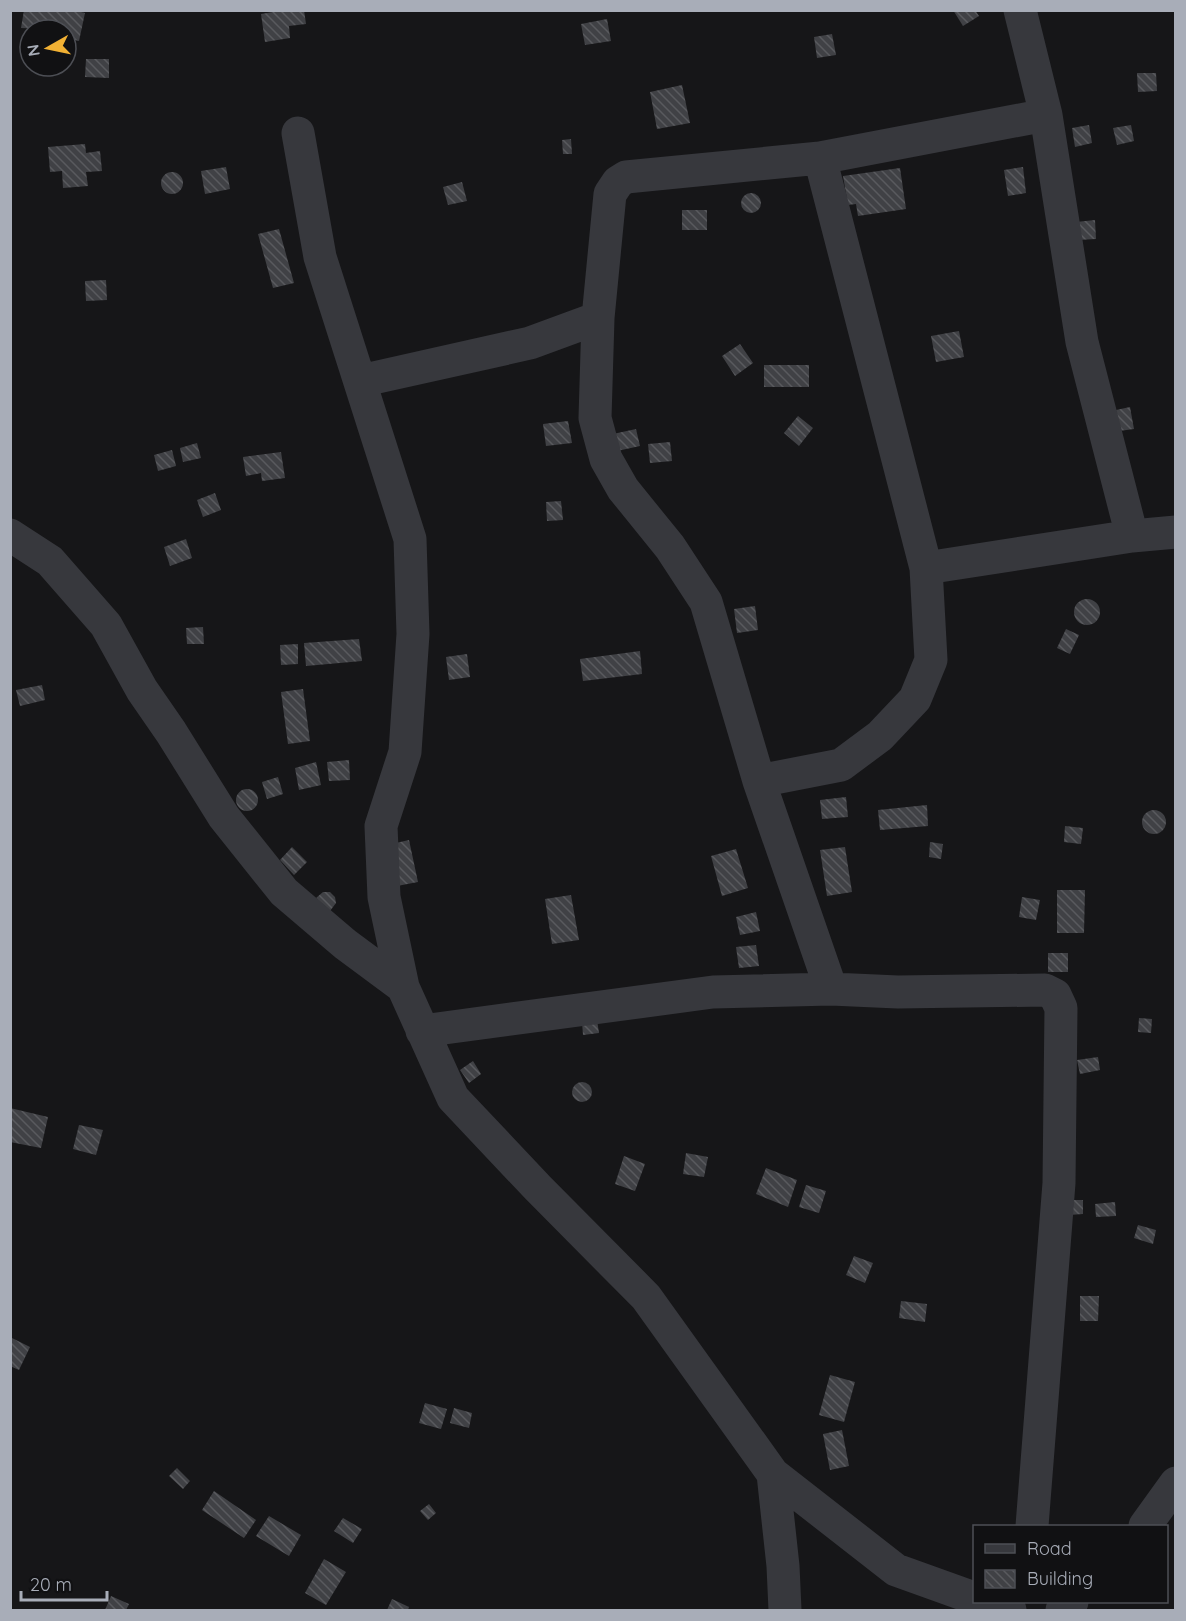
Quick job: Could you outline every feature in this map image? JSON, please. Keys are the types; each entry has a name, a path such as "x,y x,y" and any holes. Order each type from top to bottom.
{"street":[{"path":"1020,10 1046,115 1082,342 1132,536"},
{"path":"831,989 759,781 706,602 670,547 623,489 606,459 595,418 598,318 610,194 618,182 626,177 820,158 1046,115"},
{"path":"298,133 320,258 410,539 413,634 405,753 381,826 384,897 403,987 422,1031 453,1098 646,1297 773,1474 896,1570 973,1597"},
{"path":"759,781 840,765 880,736 915,699 932,660 926,568 820,158"},
{"path":"360,381 530,343 598,318"},
{"path":"926,568 1132,536 1176,532"},
{"path":"10,535 50,561 106,625 142,690 224,817 284,892 345,944 403,987"},
{"path":"422,1031 712,992 831,989 898,992 1045,990 1054,995 1061,1008 1059,1183 1032,1525"},
{"path":"773,1474 783,1566 784,1611"},
{"path":"1146,1525 1176,1483"},
{"path":"987,1603 1010,1611"}],"building":[{"path":"24,10 73,10 85,13 79,41 78,18 23,18"},
{"path":"273,10 304,10 306,24 289,26 290,38 265,42 261,14 273,12"},
{"path":"953,10 975,10 979,16 963,26"},
{"path":"607,19 611,41 585,45 581,24"},
{"path":"832,34 836,55 817,58 814,37"},
{"path":"86,59 109,59 109,78 85,77"},
{"path":"1137,73 1156,73 1157,91 1138,92"},
{"path":"682,85 690,123 657,129 650,92"},
{"path":"1089,125 1092,143 1075,147 1072,128"},
{"path":"1131,125 1134,141 1117,145 1113,128"},
{"path":"571,139 572,154 563,154 562,140"},
{"path":"85,144 86,153 100,151 102,171 86,172 88,186 63,188 62,171 50,172 48,147"},
{"path":"226,167 230,189 205,194 201,171"},
{"path":"1023,167 1026,193 1008,196 1004,170"},
{"path":"900,168 906,209 858,216 856,204 848,205 843,176"},
{"path":"172,172 180,175 183,183 180,191 172,194 164,191 161,183 164,175"},
{"path":"462,182 467,201 448,205 443,187"},
{"path":"751,193 758,196 761,203 758,210 751,213 744,210 741,203 744,196"},
{"path":"682,210 707,210 707,230 682,230"},
{"path":"1095,220 1096,239 1078,240 1076,222"},
{"path":"279,229 294,283 273,288 258,234"},
{"path":"106,280 107,300 86,301 85,281"},
{"path":"959,331 964,357 936,362 931,336"},
{"path":"740,344 753,363 735,376 722,356"},
{"path":"764,365 809,365 809,387 764,387"},
{"path":"1130,407 1134,429 1119,431 1116,410"},
{"path":"798,416 813,428 799,446 784,433"},
{"path":"568,421 572,443 546,446 543,424"},
{"path":"636,429 640,446 617,451 613,434"},
{"path":"670,442 672,461 650,463 648,444"},
{"path":"197,443 201,458 183,462 180,448"},
{"path":"172,450 176,466 158,471 154,455"},
{"path":"281,452 285,478 262,481 261,473 246,476 243,457"},
{"path":"215,493 221,510 203,517 197,500"},
{"path":"561,501 563,520 547,521 546,502"},
{"path":"186,539 192,558 170,566 164,547"},
{"path":"1087,599 1096,603 1100,612 1096,621 1087,625 1078,621 1074,612 1078,603"},
{"path":"755,606 758,630 737,633 734,609"},
{"path":"203,627 204,644 187,644 186,628"},
{"path":"1066,629 1079,635 1070,654 1057,648"},
{"path":"359,639 362,661 306,666 304,643"},
{"path":"298,644 298,664 281,665 280,645"},
{"path":"640,651 642,674 583,681 580,659"},
{"path":"467,654 470,677 449,680 446,657"},
{"path":"42,685 45,700 20,706 16,690"},
{"path":"303,689 310,741 288,744 281,692"},
{"path":"349,760 350,780 329,781 327,762"},
{"path":"316,762 321,785 299,790 295,768"},
{"path":"278,777 283,794 267,799 262,782"},
{"path":"247,789 255,792 258,800 255,808 247,811 239,808 236,800 239,792"},
{"path":"846,797 848,817 822,819 820,800"},
{"path":"927,805 928,826 880,830 878,810"},
{"path":"1154,810 1163,813 1166,822 1163,831 1154,834 1145,831 1142,822 1145,813"},
{"path":"1065,826 1083,828 1081,844 1064,842"},
{"path":"409,840 418,882 397,886 387,845"},
{"path":"930,842 943,844 941,859 929,857"},
{"path":"292,847 307,862 294,875 280,860"},
{"path":"845,847 852,892 827,896 820,850"},
{"path":"736,849 748,888 722,896 711,856"},
{"path":"1057,890 1085,890 1084,933 1057,933"},
{"path":"323,892 330,892 335,897 336,903 330,911 316,898"},
{"path":"571,895 579,940 552,944 545,899"},
{"path":"1022,897 1040,900 1036,920 1019,917"},
{"path":"756,912 760,931 740,935 736,917"},
{"path":"756,945 759,966 739,968 736,947"},
{"path":"1048,953 1068,953 1068,972 1048,972"},
{"path":"1139,1018 1152,1019 1151,1033 1138,1032"},
{"path":"597,1020 599,1033 583,1035 582,1022"},
{"path":"1098,1057 1100,1070 1080,1074 1077,1060"},
{"path":"473,1061 481,1074 469,1083 460,1070"},
{"path":"582,1082 589,1085 592,1092 589,1099 582,1102 575,1099 572,1092 575,1085"},
{"path":"10,1108 48,1117 41,1148 10,1142"},
{"path":"79,1125 103,1130 96,1155 73,1149"},
{"path":"686,1153 708,1157 704,1177 683,1174"},
{"path":"624,1156 645,1164 635,1191 615,1184"},
{"path":"766,1168 797,1180 788,1207 756,1194"},
{"path":"806,1185 826,1191 819,1213 799,1207"},
{"path":"1069,1200 1083,1200 1083,1214 1069,1215"},
{"path":"1115,1202 1116,1216 1096,1217 1095,1204"},
{"path":"1138,1225 1156,1230 1153,1244 1134,1238"},
{"path":"854,1256 873,1263 865,1283 846,1275"},
{"path":"1080,1296 1099,1296 1098,1321 1080,1321"},
{"path":"901,1301 927,1304 925,1322 899,1318"},
{"path":"10,1337 30,1347 19,1370 10,1366"},
{"path":"830,1375 855,1382 844,1422 819,1415"},
{"path":"425,1403 447,1409 441,1429 419,1423"},
{"path":"454,1408 472,1413 469,1428 450,1423"},
{"path":"842,1430 849,1466 830,1470 823,1434"},
{"path":"177,1468 190,1481 183,1489 169,1476"},
{"path":"214,1491 256,1520 244,1538 202,1510"},
{"path":"429,1504 436,1513 428,1520 420,1511"},
{"path":"269,1516 301,1535 289,1556 256,1536"},
{"path":"343,1518 362,1529 353,1543 334,1531"},
{"path":"324,1559 346,1572 326,1605 305,1593"},
{"path":"111,1596 129,1604 126,1610 105,1610"},
{"path":"392,1599 409,1607 408,1610 387,1610"}]}
